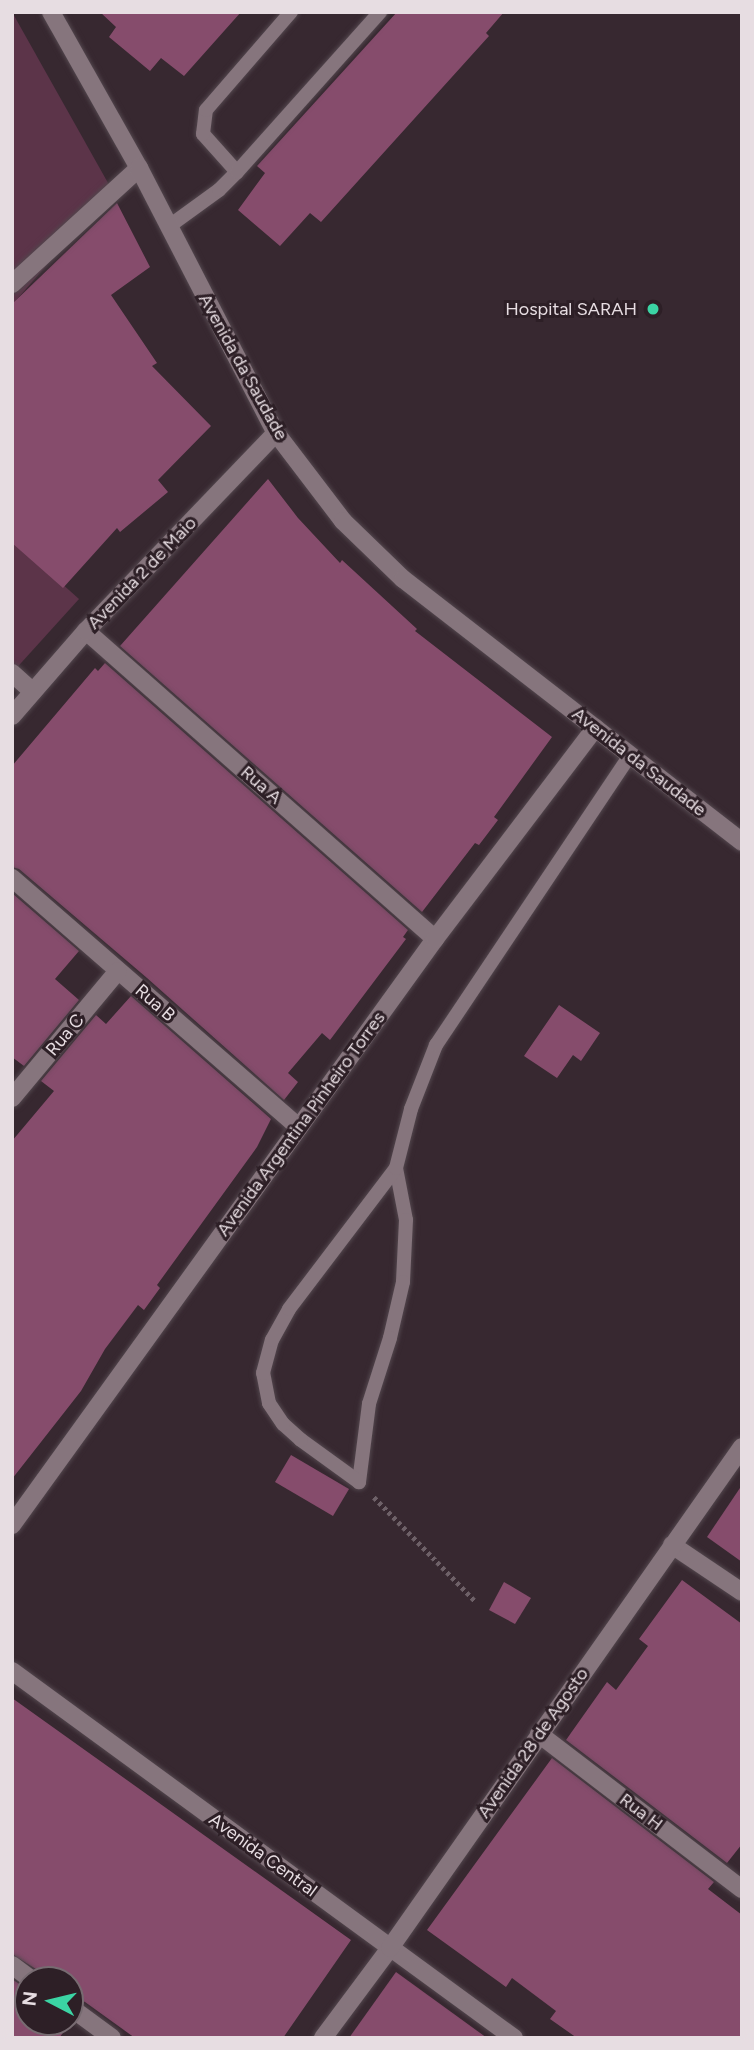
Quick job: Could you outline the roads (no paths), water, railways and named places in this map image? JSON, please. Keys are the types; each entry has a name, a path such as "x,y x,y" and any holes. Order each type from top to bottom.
{"street":[{"name":"Avenida da Saudade","path":"51,12 139,168 276,433 343,521 395,572 595,727 629,757 742,842"},
{"path":"12,284 139,168"},
{"name":"Avenida 2 de Maio","path":"12,716 86,631 276,433"},
{"name":"Rua A","path":"86,631 435,939"},
{"path":"12,673 33,692"},
{"name":"Avenida Argentina Pinheiro Torres","path":"12,1525 435,939 595,727"},
{"name":"Rua B","path":"12,878 298,1127"},
{"name":"Rua C","path":"12,1098 118,971"},
{"name":"Avenida 28 de Agosto","path":"323,2038 390,1948 742,1447"},
{"path":"672,1545 742,1592"},
{"name":"Avenida Central","path":"12,1671 514,2038"},
{"name":"Rua H","path":"539,1734 742,1889"},
{"path":"84,2017 112,2038"}],"lane":[{"path":"237,172 203,134 206,110 291,12"},
{"path":"169,226 219,190 237,172 380,12"},
{"path":"396,1168 405,1220 403,1282 390,1338 369,1404 359,1482 283,1424 269,1403 263,1373 272,1340 289,1309 396,1168 411,1109 436,1045 629,757"}],"place":[{"name":"Hospital SARAH","path":"653,309"}]}
